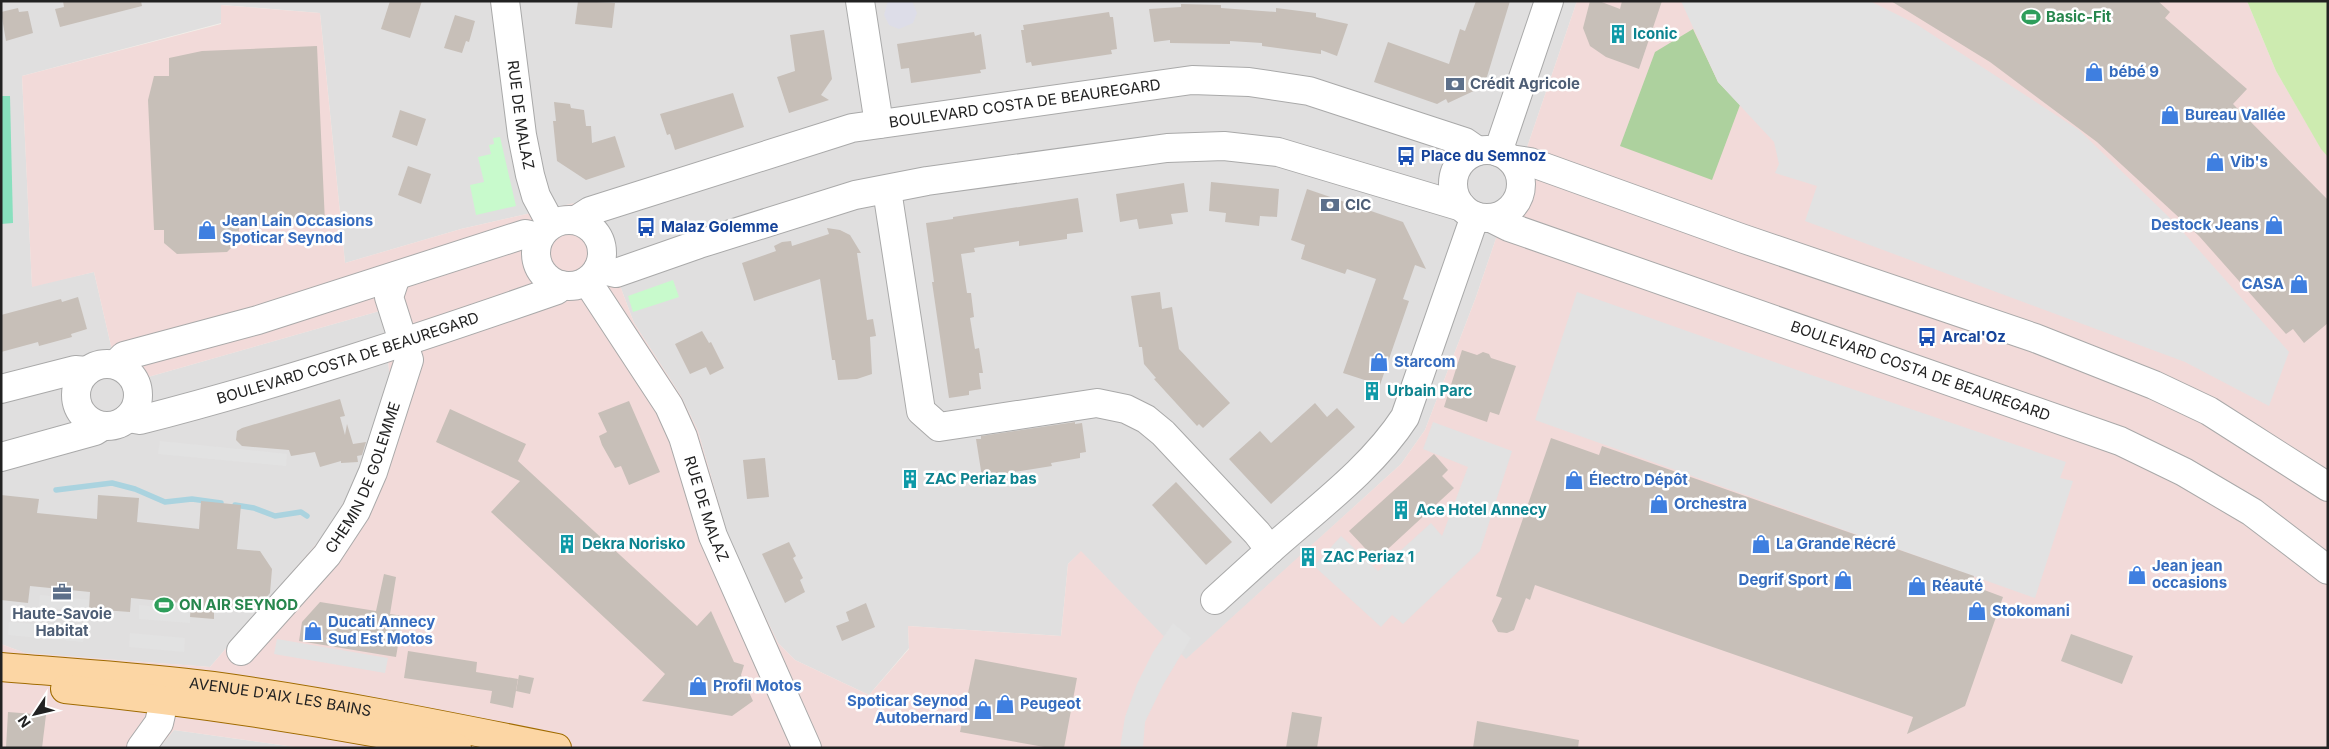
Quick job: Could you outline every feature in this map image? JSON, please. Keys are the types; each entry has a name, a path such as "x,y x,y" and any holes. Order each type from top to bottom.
{"main road":[{"name":"AVENUE D'AIX LES BAINS","path":"2,670 164,701 370,730 457,748"},
{"name":"AVENUE D'AIX LES BAINS","path":"2,670 104,674 213,686 370,711 557,748"}],"street":[{"name":"RUE DE MALAZ","path":"504,1 522,135 530,175 536,196 556,227"},
{"path":"860,1 879,124"},
{"path":"1495,154 1549,1"},
{"name":"BOULEVARD COSTA DE BEAUREGARD","path":"1,389 75,370 87,371 101,364 116,364 124,356 258,320 525,234 556,227 590,211 852,128 1192,80 1249,82 1309,91 1465,142 1495,154 1530,162 1741,238 2035,338 2154,385 2209,411 2328,486"},
{"name":"BOULEVARD COSTA DE BEAUREGARD","path":"1,457 95,431 103,426 116,425 128,418 140,420 218,400 405,343 557,290 582,278 616,273 855,195 927,181 1167,148 1224,146 1278,152 1476,214 1711,300 1874,354 2120,441 2184,472 2252,512 2328,570"},
{"path":"1495,154 1520,177 1518,197 1508,211 1476,214 1454,191 1454,174 1468,156 1495,154"},
{"path":"887,190 922,411 939,427 1097,403 1126,409 1146,419 1163,433 1257,533 1270,550"},
{"path":"1215,600 1374,456 1395,433 1405,417 1476,214"},
{"path":"587,225 596,233 601,243 602,257 582,278 551,280 543,273 538,263 536,250 556,227 587,225"},
{"name":"CHEMIN DE GOLEMME","path":"241,651 327,554 356,512 373,472 409,360 389,297 396,276"},
{"name":"RUE DE MALAZ","path":"582,278 669,406 683,437 713,536 803,743"},
{"path":"116,364 131,373 138,388 139,399 135,410 128,418"},
{"path":"87,371 79,380 76,392 77,404 83,414 92,422 103,426"},
{"path":"141,748 159,723 164,701"}],"shaded area":[{"path":"1,1 1577,1 1476,297 1425,430 1401,464 1186,660 1081,552 1068,564 1061,636 908,626 909,648 869,695 795,660 778,643 730,543 698,431 681,396 634,323 588,200 461,229 345,263 320,13 222,5 221,23 22,76 32,286 94,272 120,385 383,310 390,380 357,476 331,527 210,667 25,653 1,644"},
{"path":"888,1 912,1 917,13 913,23 899,29 889,25 884,15"},
{"path":"1577,1 2247,1 2276,71 2328,157 2328,748 302,748 174,730 164,742 144,748 1,748 1,644 25,653 210,667 331,527 357,476 390,380 383,310 120,385 94,272 32,287 22,76 221,24 221,5 320,13 345,263 461,229 588,200 634,323 681,396 698,431 730,543 778,643 795,660 869,695 909,649 908,626 1061,636 1068,564 1081,551 1186,659 1401,464 1425,430 1476,297"},
{"path":"1681,1 1870,1 1916,24 2079,130 2175,223 2289,352 2269,406 2185,362 1805,221 1817,186 1775,173 1779,164 1774,142 1718,82"},
{"path":"1577,292 2066,462 2060,478 2073,481 2035,598 1535,420"},
{"path":"1433,422 1512,451 1480,551 1403,624 1392,615 1381,627 1314,566 1341,536 1378,571 1431,523 1442,536 1468,467 1423,449"},
{"path":"160,441 287,454 286,466 158,454"},
{"path":"40,595 91,600 89,612 39,607"},
{"path":"139,605 190,610 190,623 139,619"},
{"path":"9,622 84,628 83,642 8,635"},
{"path":"1173,623 1191,638 1163,685 1145,722 1143,748 1120,748 1125,717 1137,684 1153,652"},
{"path":"130,633 185,638 184,652 129,647"},
{"path":"277,639 388,658 385,673 274,654"},
{"path":"174,730 302,748 144,748 164,742"}],"green space":[{"path":"2247,1 2328,1 2328,157 2321,149 2276,71"},
{"path":"1693,29 1718,82 1740,105 1712,180 1620,146 1655,52"},
{"path":"1,96 10,96 13,223 1,224"},
{"path":"500,137 516,206 476,215 470,185 484,182 478,157 491,154 489,145 494,144 493,138"},
{"path":"673,280 679,297 633,312 628,296"}],"building":[{"path":"63,1 141,1 142,6 60,27 55,9 64,7"},
{"path":"390,1 422,1 410,38 381,29"},
{"path":"578,1 615,3 612,28 575,24"},
{"path":"1476,1 1510,1 1486,80 1476,85 1478,89 1448,103 1446,99 1437,104 1374,82 1388,42 1449,64 1460,29 1465,31"},
{"name":"Iconic","path":"1590,1 1599,1 1620,9 1622,1 1662,1 1639,69 1606,57 1590,46 1583,28"},
{"path":"1891,1 2158,1 2170,12 2165,18 2247,89 2233,104 2328,200 2328,323 2304,343 2293,329 2286,334 2199,236 2097,142 1990,62"},
{"path":"1181,4 1221,5 1221,8 1276,12 1276,8 1316,13 1316,17 1348,24 1337,56 1321,50 1321,54 1262,46 1262,43 1230,41 1230,44 1170,43 1170,40 1154,42 1149,9 1181,7"},
{"path":"18,8 19,12 28,11 33,33 6,41 1,12"},
{"path":"1109,12 1110,17 1113,17 1117,49 1111,50 1112,54 1032,66 1031,62 1026,63 1021,30 1024,30 1023,25"},
{"path":"455,15 475,21 469,42 466,41 462,53 444,48"},
{"path":"824,30 832,79 821,95 829,100 789,113 777,77 795,71 790,35"},
{"path":"974,32 975,36 981,34 986,69 980,70 981,73 911,83 909,68 901,69 897,44"},
{"path":"317,46 325,223 239,227 239,240 227,252 177,254 164,243 164,230 154,230 148,100 154,76 169,76 169,58 202,51"},
{"path":"733,93 744,127 675,150 670,134 667,135 660,114"},
{"path":"554,102 570,104 571,108 584,110 586,126 591,126 592,143 615,136 625,167 586,180 557,161 553,121 556,121"},
{"path":"400,110 426,119 417,146 392,137"},
{"path":"408,166 431,174 421,204 398,195"},
{"path":"1211,182 1279,189 1277,217 1260,216 1259,226 1225,222 1226,213 1209,211"},
{"path":"1184,183 1188,212 1171,214 1173,224 1139,229 1137,219 1120,222 1116,194"},
{"path":"1307,189 1403,222 1426,269 1415,265 1403,299 1409,301 1380,385 1343,373 1376,279 1347,269 1345,274 1301,259 1305,245 1291,240"},
{"path":"1078,198 1083,232 1067,234 1067,239 1019,246 1019,241 974,248 975,252 961,254 967,293 971,293 974,317 970,318 975,349 979,348 983,373 979,373 981,389 969,391 969,395 949,398 932,282 934,282 926,223 953,219 953,217"},
{"path":"827,228 840,230 850,235 861,253 857,253 867,320 873,319 876,336 870,337 872,374 857,379 838,380 835,360 832,360 820,279 754,301 742,263 776,251 774,246 782,242 791,241 792,246 829,234"},
{"path":"1160,292 1162,309 1172,307 1179,349 1230,403 1203,428 1199,424 1197,426 1154,379 1156,378 1144,364 1142,347 1139,347 1131,296"},
{"path":"78,297 87,329 71,334 72,337 39,346 38,342 1,352 1,315 61,299 62,302"},
{"path":"702,331 709,343 711,342 724,368 710,375 706,367 690,374 675,344"},
{"path":"1462,350 1477,355 1483,352 1489,354 1491,358 1516,366 1499,415 1490,412 1487,422 1444,407"},
{"path":"340,399 345,416 340,417 345,435 347,424 353,444 366,442 362,455 357,456 358,462 341,463 341,461 320,467 315,452 291,456 289,450 242,446 236,440 237,431 242,428"},
{"path":"629,401 660,472 629,485 621,466 615,468 602,445 599,436 607,432 598,413"},
{"path":"1315,403 1327,417 1337,408 1355,427 1271,504 1229,459 1260,431 1271,443"},
{"path":"450,409 526,444 518,461 697,626 711,611 734,662 744,665 741,675 753,701 732,716 642,701 665,674 491,512 520,481 436,442"},
{"path":"1075,422 1075,424 1082,423 1086,452 1080,453 1080,458 1051,463 1052,466 982,477 976,439 981,439 981,436"},
{"path":"1551,438 1599,455 1602,446 1974,576 1971,585 2003,597 1965,706 1907,734 1913,717 1535,585 1530,600 1526,598 1514,630 1507,633 1498,632 1492,621 1502,598 1496,596"},
{"name":"Ace Hotel Annecy","path":"1434,454 1448,470 1442,476 1454,488 1376,560 1349,531"},
{"path":"765,458 769,497 747,499 743,460"},
{"path":"1176,482 1232,542 1206,565 1152,505"},
{"path":"1,495 39,499 37,513 97,519 98,495 139,498 137,522 199,529 201,501 241,505 237,549 260,551 272,569 270,593 255,611 214,609 214,619 190,617 191,604 131,598 130,612 89,609 90,592 30,586 28,603 1,600"},
{"path":"789,542 796,556 793,558 803,578 800,580 805,592 785,603 762,554"},
{"path":"384,574 396,577 390,614 403,616 396,657 299,641 302,622 320,602 376,611"},
{"path":"866,603 875,627 842,641 836,626 849,621 846,612"},
{"path":"2071,634 2133,656 2122,684 2061,661"},
{"path":"408,651 477,662 476,672 518,679 513,708 490,703 492,691 404,678"},
{"path":"975,659 1077,678 1064,748 1050,748 960,732"},
{"path":"519,675 534,678 530,694 516,691"},
{"path":"8,712 46,715 42,748 6,748"},
{"path":"1292,712 1322,717 1317,748 1286,748"},
{"path":"1477,721 1579,740 1578,748 1473,748"}],"waterway":[{"path":"56,490 112,483 135,489 165,502 192,499 221,503"},
{"path":"235,505 254,508 275,516 301,512 307,516"}],"place":[{"name":"Basic-Fit","path":"2031,17"},
{"name":"Iconic","path":"1618,34"},
{"name":"bébé 9","path":"2094,72"},
{"name":"Crédit Agricole","path":"1455,84"},
{"name":"Bureau Vallée","path":"2170,115"},
{"name":"Place du Semnoz","path":"1406,156"},
{"name":"Vib's","path":"2215,162"},
{"name":"CIC","path":"1330,205"},
{"name":"Destock Jeans","path":"2274,225"},
{"name":"Malaz Golemme","path":"646,227"},
{"name":"Jean Lain Occasions Spoticar Seynod","path":"207,230"},
{"name":"CASA","path":"2299,284"},
{"name":"Arcal'Oz","path":"1927,337"},
{"name":"Starcom","path":"1379,362"},
{"name":"Urbain Parc","path":"1372,391"},
{"name":"ZAC Periaz bas","path":"910,479"},
{"name":"Électro Dépôt","path":"1574,480"},
{"name":"Orchestra","path":"1659,504"},
{"name":"Ace Hotel Annecy","path":"1401,510"},
{"name":"Dekra Norisko","path":"567,544"},
{"name":"La Grande Récré","path":"1761,544"},
{"name":"ZAC Periaz 1","path":"1308,557"},
{"name":"Jean jean occasions","path":"2137,575"},
{"name":"Degrif Sport","path":"1843,580"},
{"name":"Réauté","path":"1917,586"},
{"name":"Haute-Savoie Habitat","path":"62,592"},
{"name":"ON AIR SEYNOD","path":"164,605"},
{"name":"Stokomani","path":"1977,611"},
{"name":"Ducati Annecy Sud Est Motos","path":"313,631"},
{"name":"Profil Motos","path":"698,686"},
{"name":"Peugeot","path":"1005,704"},
{"name":"Spoticar Seynod Autobernard","path":"983,710"}]}
